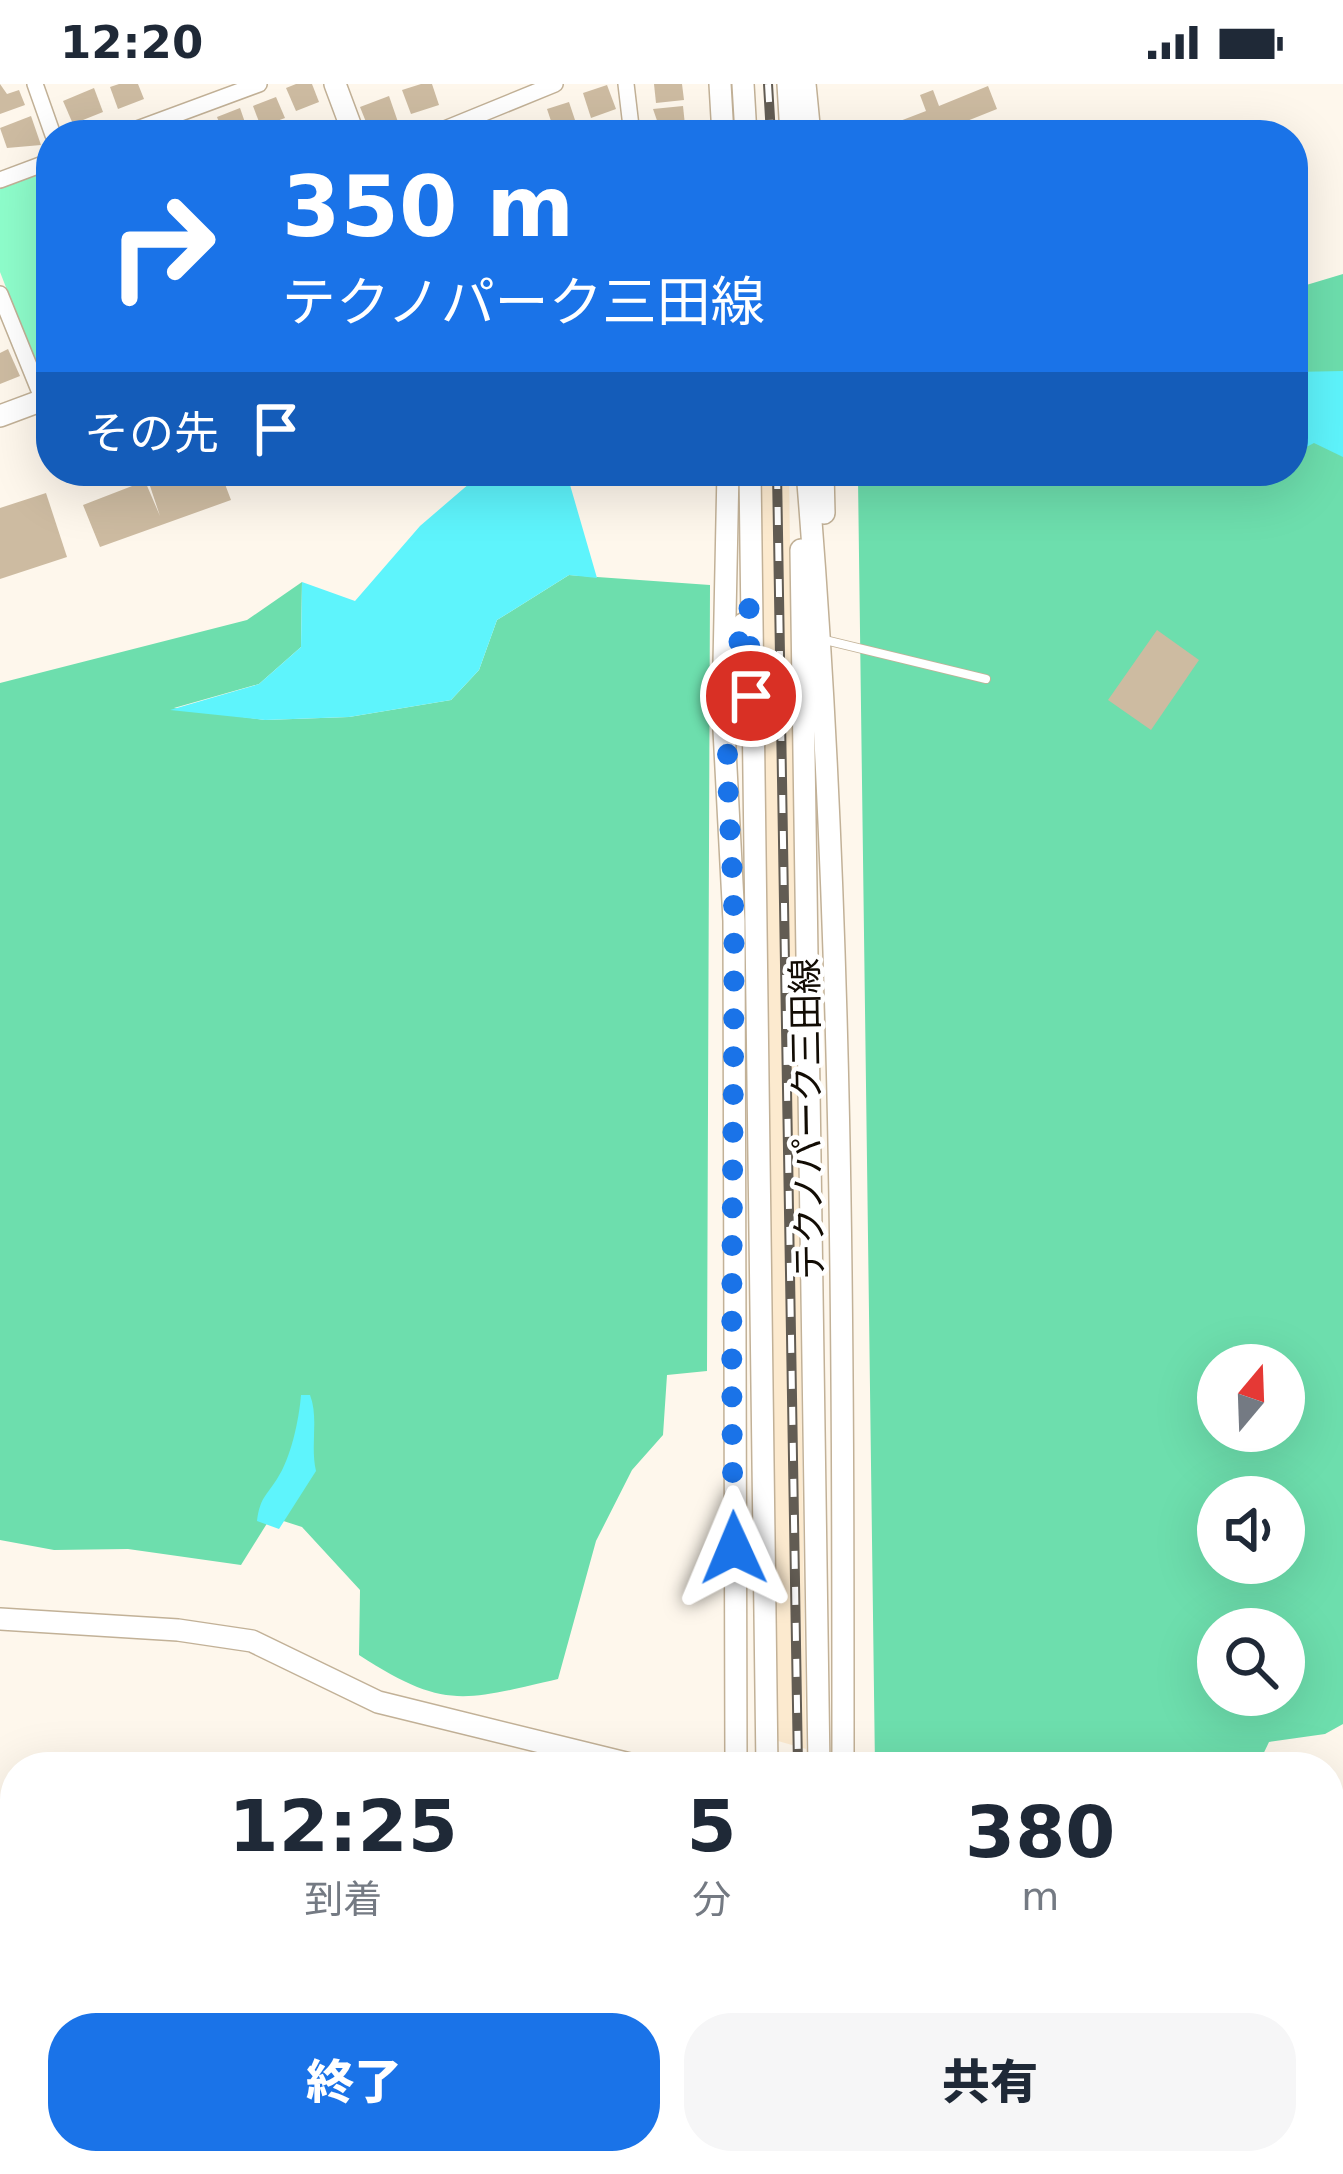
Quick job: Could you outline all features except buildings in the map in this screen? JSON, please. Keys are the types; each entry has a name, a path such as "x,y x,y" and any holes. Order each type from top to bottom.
{"main road":[{"path":"335,84 348,120"},
{"path":"719,84 722,120"},
{"path":"743,84 745,120"},
{"path":"788,84 790,120"},
{"path":"805,84 809,120"},
{"path":"0,416 36,403"},
{"path":"728,486 724,730 734,921 736,1752"},
{"name":"テクノパーク三田線","path":"750,486 767,1752"},
{"name":"テクノパーク三田線","path":"804,486 819,1752"},
{"path":"805,486 820,633"},
{"path":"823,486 820,633 843,1280 843,1752"},
{"path":"724,730 735,650 749,607"},
{"path":"0,1619 178,1630 252,1640 378,1702 581,1752"}],"street":[{"path":"35,84 48,120"},
{"path":"162,120 259,84"},
{"path":"467,120 555,84"},
{"path":"626,84 630,120"},
{"path":"0,180 36,167"},
{"path":"0,294 36,374"}],"lane":[{"path":"820,633 986,679"}],"shaded area":[{"path":"760,486 789,486 806,1749 778,1741"}],"green space":[{"path":"36,175 36,364 0,272 0,189"},
{"path":"1343,274 1343,1724 1325,1734 1269,1742 1264,1752 875,1752 858,486 1308,486 1308,284"},
{"path":"569,575 710,585 707,1371 667,1375 663,1435 632,1470 596,1541 558,1679 455,1696 413,1685 359,1655 360,1590 302,1527 271,1517 241,1565 128,1549 54,1550 0,1540 0,683 247,620 302,582 301,647 259,684 174,708 265,720 349,717 451,700 479,670 497,620"}],"water":[{"path":"1343,371 1343,457 1314,443 1308,446 1308,372"},
{"path":"467,486 570,486 597,578 569,575 497,620 479,670 451,700 349,717 265,720 170,710 259,684 301,647 302,582 355,601 420,526"},
{"path":"301,1395 310,1395 313,1404 316,1471 279,1529 257,1521 290,1450"}],"railway":[{"path":"768,84 770,120"},
{"path":"777,486 798,1752"}],"route":[{"path":"734,1548 734,921 724,730 735,650 749,607 751,696"}]}
